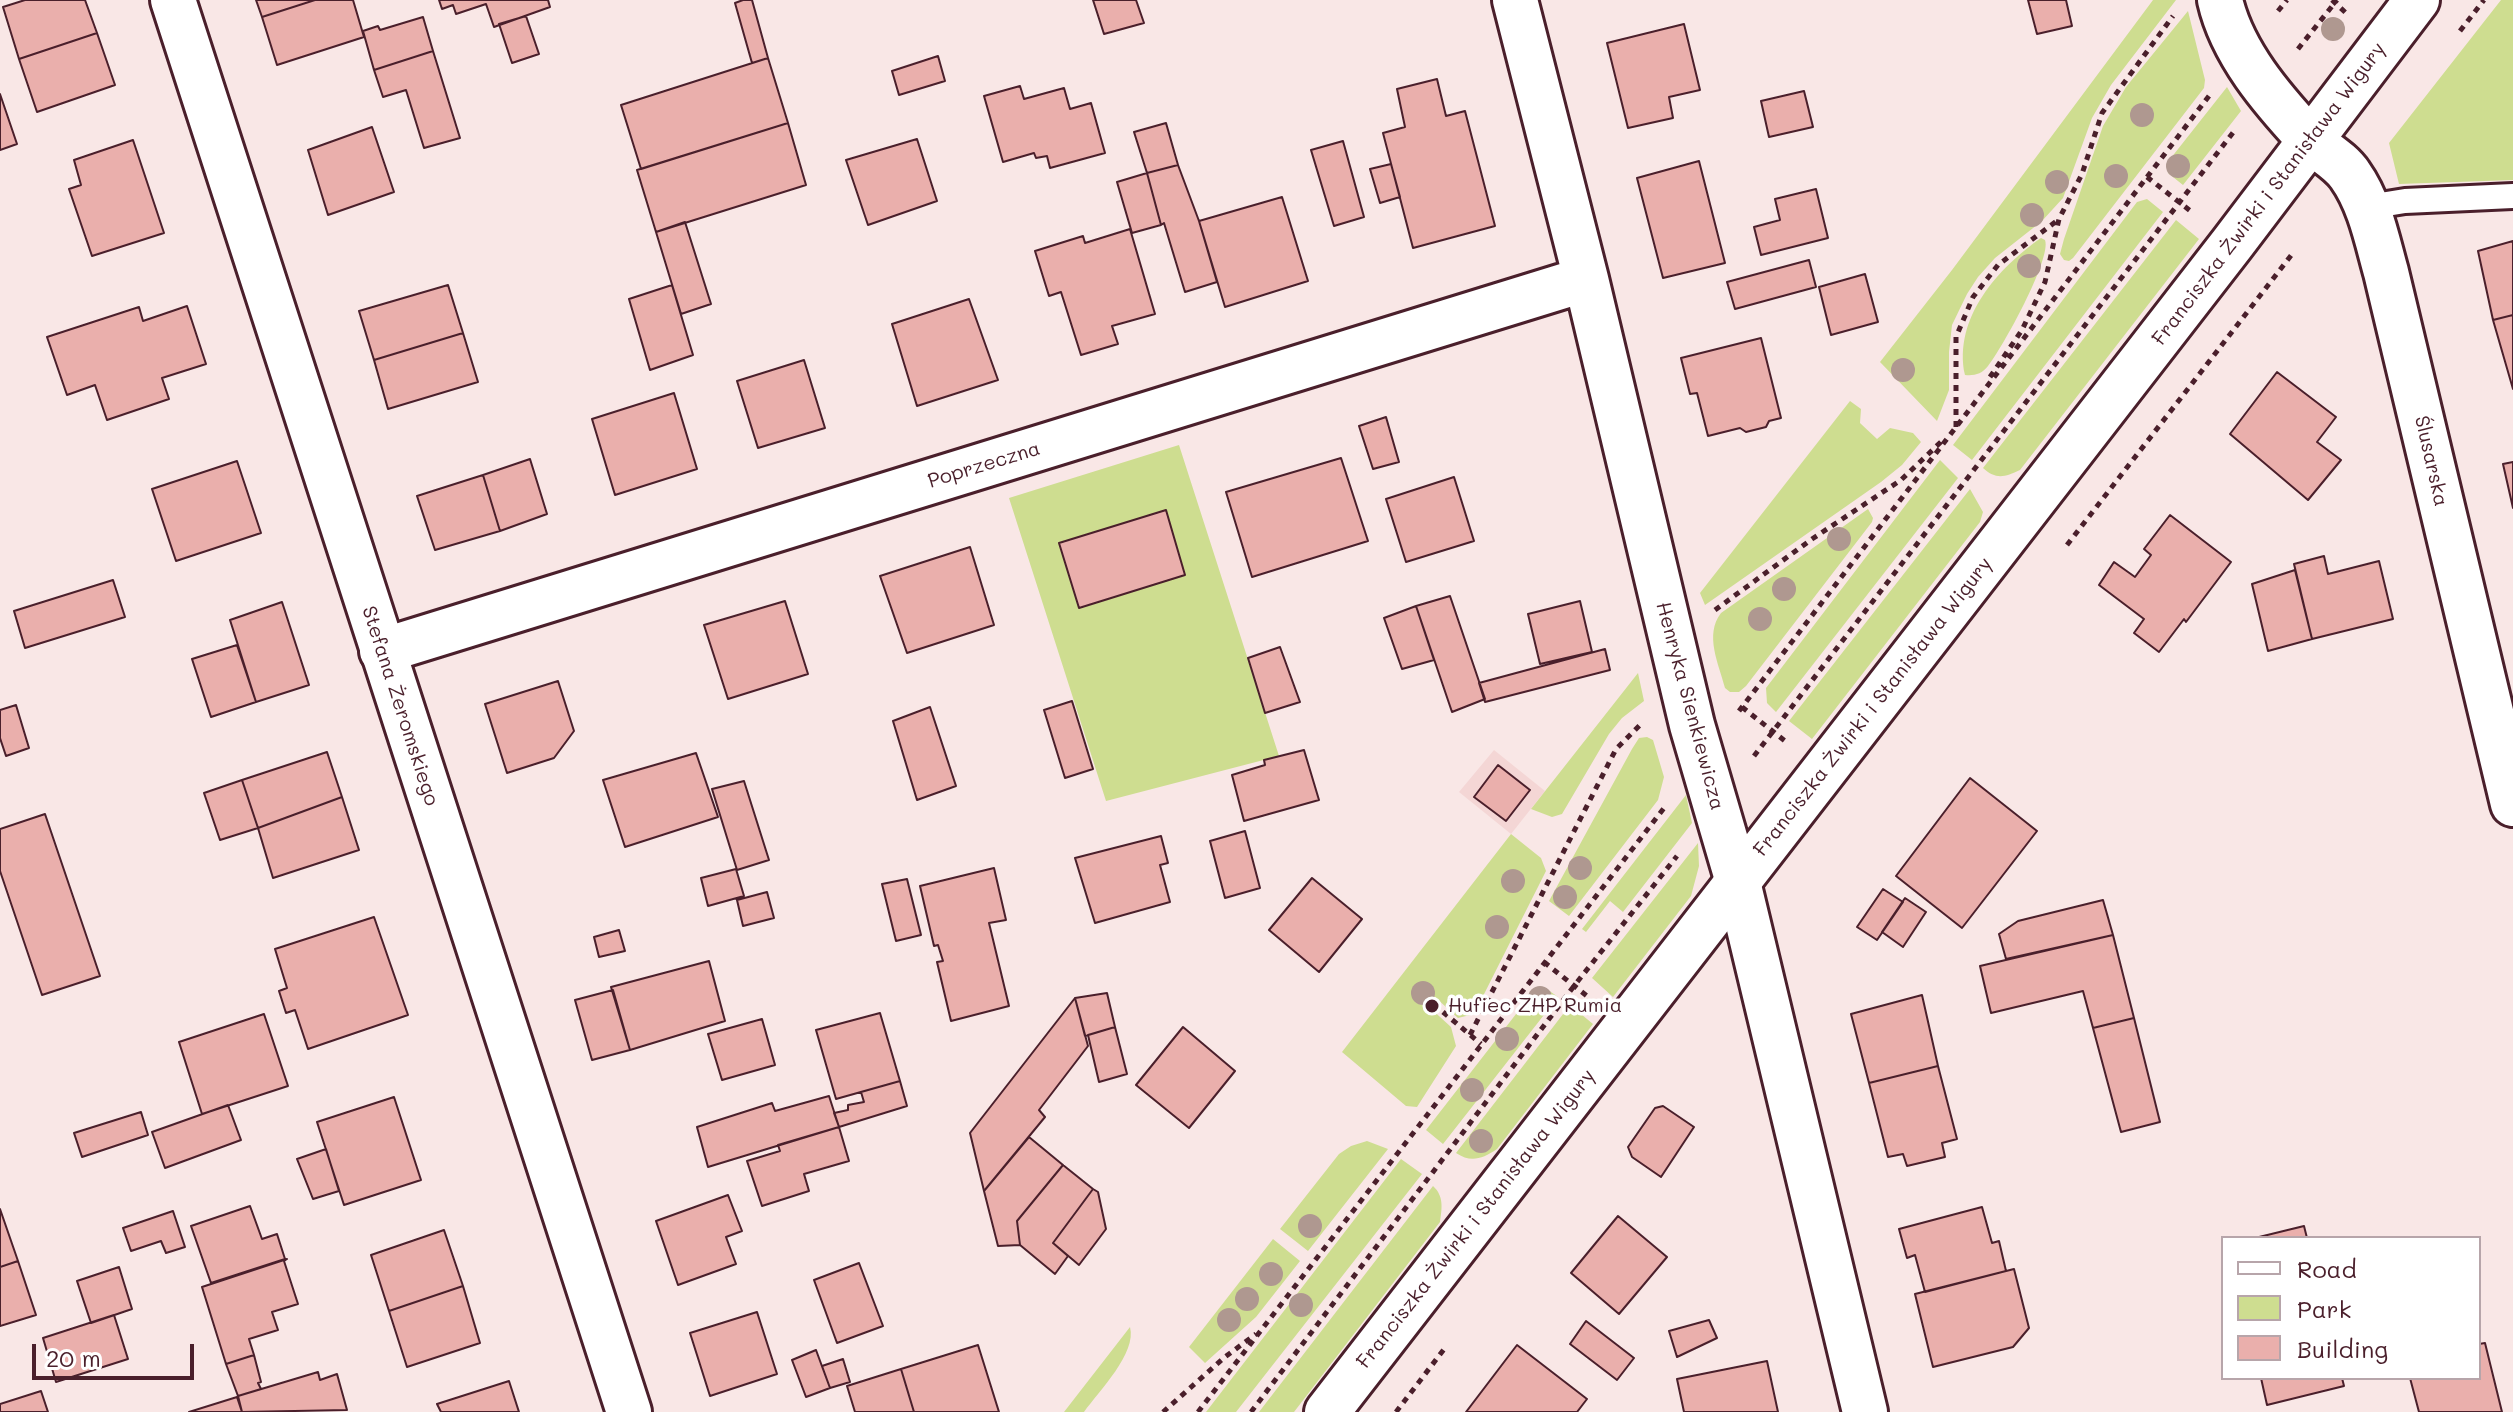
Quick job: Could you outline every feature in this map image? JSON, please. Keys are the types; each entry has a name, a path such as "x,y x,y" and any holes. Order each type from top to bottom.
{"street":[{"name":"Stefana Żeromskiego","path":"173,0 629,1412"},
{"name":"Henryka Sienkiewicza","path":"1515,0 1586,279 1692,725 1738,882 1865,1412"},
{"name":"Ślusarska","path":"2220,0 2225,22 2241,54 2310,140 2349,173 2368,207 2513,804"},
{"name":"Franciszka Żwirki i Stanisława Wigury","path":"1327,1412 2417,0"},
{"name":"Poprzeczna","path":"382,651 1586,279"}],"lane":[{"path":"2368,207 2405,201 2513,196"}],"path":[{"path":"1251,1412 1574,986 2337,0"},
{"path":"1711,613 1812,539 1901,480 1956,428 2022,330 2045,282 2059,219 2082,174 2102,113 2177,10"},
{"path":"2147,177 2203,221"},
{"path":"1956,428 1956,337 1973,297 1998,265 2059,219"},
{"path":"1470,1035 1616,749 1648,718"},
{"path":"1443,1012 1481,1044"},
{"path":"1163,1412 1225,1357 1261,1331"}],"shaded area":[{"path":"1494,750 1545,791 1511,834 1459,792"}],"green space":[{"path":"2153,0 2176,0 2111,85 2092,118 2063,198 2042,221 1995,258 1967,294 1952,325 1949,390 1937,421 1880,362"},
{"path":"2501,0 2513,0 2513,180 2399,184 2389,143"},
{"path":"2188,11 2205,80 2204,88 2073,258 2064,260 2060,254 2064,239 2103,126 2126,87"},
{"path":"2227,87 2241,111 2183,185 2168,173 2167,163"},
{"path":"2147,199 2163,212 1972,460 1953,445 2137,202"},
{"path":"2176,220 2199,239 2020,470 2001,476 1988,472 1983,468"},
{"path":"2041,238 2045,240 2045,250 2041,265 2014,323 1986,369 1978,374 1965,375 1963,354 1966,334 1982,296 2009,264"},
{"path":"1850,401 1861,409 1860,423 1877,439 1890,428 1913,433 1921,442 1902,465 1881,482 1705,605 1700,593"},
{"path":"1179,445 1279,756 1106,801 1009,498","holes":["1165,510 1185,575 1079,607 1059,543"]},
{"path":"1940,460 1958,478 1776,712 1767,703 1766,688"},
{"path":"1970,489 1983,512 1980,522 1812,739 1789,721"},
{"path":"1868,509 1872,522 1746,686 1739,692 1730,692 1725,688 1713,640 1721,613"},
{"path":"1638,673 1644,701 1622,718 1609,734 1562,814 1552,817 1531,809"},
{"path":"1639,738 1653,740 1664,777 1658,800 1569,916 1549,901 1632,749"},
{"path":"1686,795 1692,823 1623,912 1610,901 1586,932 1582,929"},
{"path":"1511,834 1541,858 1546,871 1474,1014 1458,1018 1435,997 1427,1005 1451,1027 1456,1046 1417,1107 1406,1106 1342,1052"},
{"path":"1698,843 1699,866 1691,896 1613,997 1592,978"},
{"path":"1537,987 1544,987 1558,997 1443,1144 1426,1130"},
{"path":"1570,1005 1593,1024 1497,1149 1476,1158 1456,1153"},
{"path":"1367,1141 1388,1149 1308,1251 1280,1229 1339,1154"},
{"path":"1401,1159 1422,1174 1236,1412 1206,1412"},
{"path":"1433,1186 1441,1198 1440,1222 1294,1412 1259,1412"},
{"path":"1273,1239 1300,1261 1256,1317 1205,1363 1189,1347"},
{"path":"1130,1327 1128,1348 1107,1383 1084,1412 1064,1412"}],"building":[{"path":"25,0 85,0 97,33 19,59 3,7"},
{"path":"256,0 315,0 262,17"},
{"path":"315,0 353,0 364,37 277,65 262,17"},
{"path":"439,0 548,0 550,7 494,27 486,4 456,14 453,5 442,9"},
{"path":"752,0 768,58 752,63 735,3"},
{"path":"1093,0 1136,0 1144,23 1104,34"},
{"path":"2028,0 2066,0 2072,26 2037,34"},
{"path":"526,16 539,54 512,63 499,24"},
{"path":"423,17 433,51 374,70 363,31 378,26 380,30"},
{"path":"1684,24 1700,90 1669,97 1673,118 1628,128 1607,43"},
{"path":"97,33 115,85 37,112 19,59"},
{"path":"433,51 460,138 424,148 406,90 383,97 374,70"},
{"path":"938,56 945,81 899,95 892,71"},
{"path":"768,58 788,123 641,169 621,105"},
{"path":"1437,79 1446,116 1465,111 1495,226 1413,248 1383,133 1405,127 1397,89"},
{"path":"1020,86 1024,99 1064,88 1070,109 1091,103 1105,153 1050,168 1047,156 1036,158 1034,153 1003,162 984,96"},
{"path":"1804,91 1813,127 1769,137 1761,101"},
{"path":"0,94 17,144 0,150"},
{"path":"788,123 806,185 656,232 637,170"},
{"path":"1166,123 1178,165 1147,173 1134,132"},
{"path":"372,127 394,192 328,215 308,150"},
{"path":"917,139 937,201 868,225 846,160"},
{"path":"133,140 164,233 92,256 69,189 81,185 74,160"},
{"path":"1343,141 1364,217 1334,226 1311,150"},
{"path":"1699,161 1725,263 1663,278 1637,178"},
{"path":"1391,164 1400,197 1380,203 1370,169"},
{"path":"1178,165 1217,282 1185,292 1164,223 1161,225 1147,173"},
{"path":"1147,173 1161,225 1132,233 1117,182"},
{"path":"1816,189 1828,238 1761,255 1754,227 1780,220 1775,199"},
{"path":"1282,197 1308,281 1225,307 1199,221"},
{"path":"685,222 711,304 681,314 656,232"},
{"path":"1130,229 1155,314 1112,326 1118,344 1081,355 1061,292 1049,296 1035,251 1083,236 1085,243"},
{"path":"2513,241 2513,315 2493,320 2478,251"},
{"path":"1809,260 1816,287 1735,309 1727,282"},
{"path":"1865,274 1878,322 1831,335 1819,287"},
{"path":"448,285 463,333 374,360 359,311"},
{"path":"672,285 693,355 650,370 629,299"},
{"path":"969,299 998,380 917,406 892,324"},
{"path":"187,306 206,364 162,378 169,399 107,420 95,385 67,395 47,337 139,307 143,321"},
{"path":"2513,315 2513,389 2493,320"},
{"path":"463,333 478,382 388,409 374,360"},
{"path":"1761,338 1781,418 1769,421 1766,427 1746,432 1740,428 1708,436 1697,393 1690,394 1681,358"},
{"path":"804,360 825,428 758,448 737,381"},
{"path":"2277,372 2336,417 2317,442 2341,460 2308,500 2230,434"},
{"path":"674,393 697,469 615,495 592,419"},
{"path":"1386,417 1399,462 1373,469 1359,426"},
{"path":"1341,458 1368,541 1252,577 1226,492"},
{"path":"530,459 547,514 500,531 483,475"},
{"path":"237,461 261,533 176,561 152,489"},
{"path":"2513,462 2513,508 2503,464"},
{"path":"483,475 500,531 435,550 417,496"},
{"path":"1454,477 1474,541 1406,562 1386,499"},
{"path":"1166,510 1185,575 1079,608 1059,543"},
{"path":"2170,515 2231,562 2159,652 2134,633 2144,619 2099,585 2114,562 2135,577 2151,555 2144,549"},
{"path":"970,547 994,625 907,653 880,576"},
{"path":"2324,556 2328,574 2379,561 2393,619 2312,639 2294,564"},
{"path":"2295,570 2312,639 2268,651 2252,584"},
{"path":"113,580 125,617 25,648 14,611"},
{"path":"1450,596 1485,699 1452,712 1416,606"},
{"path":"785,601 808,674 728,699 704,625"},
{"path":"1580,601 1592,652 1540,664 1528,614"},
{"path":"282,602 309,685 256,702 230,620"},
{"path":"1416,606 1434,660 1402,669 1384,618"},
{"path":"237,645 256,702 211,717 192,659"},
{"path":"1280,647 1300,702 1265,713 1248,658"},
{"path":"1605,649 1610,670 1485,702 1479,683"},
{"path":"558,681 574,731 554,758 507,773 485,704"},
{"path":"1072,701 1093,769 1065,778 1044,710"},
{"path":"16,705 29,748 6,756 0,738 0,710"},
{"path":"930,707 956,786 917,800 893,721"},
{"path":"1304,750 1319,800 1244,821 1232,775 1265,765 1264,760"},
{"path":"327,752 342,797 258,828 242,780"},
{"path":"696,753 718,817 625,847 603,780"},
{"path":"1498,765 1530,790 1506,821 1474,797"},
{"path":"1970,778 2037,831 1962,928 1896,876"},
{"path":"242,780 258,828 220,840 204,793"},
{"path":"744,781 769,860 737,870 712,789"},
{"path":"342,797 359,850 273,878 258,828"},
{"path":"45,814 100,976 42,995 0,871 0,829"},
{"path":"1245,831 1260,888 1225,898 1210,841"},
{"path":"1161,836 1168,863 1160,865 1170,902 1095,923 1075,858"},
{"path":"994,868 1006,920 989,923 1009,1006 951,1021 937,962 943,961 938,945 934,946 920,886"},
{"path":"736,869 744,896 708,906 701,878"},
{"path":"1312,878 1362,919 1319,972 1269,930"},
{"path":"907,879 921,935 896,941 882,884"},
{"path":"1883,889 1903,902 1877,940 1857,927"},
{"path":"767,892 774,918 743,926 737,900"},
{"path":"1905,898 1926,912 1903,947 1882,932"},
{"path":"2103,900 2113,935 2006,959 1999,934 2018,921"},
{"path":"374,917 408,1015 308,1049 295,1010 286,1013 279,991 287,988 275,949"},
{"path":"619,930 625,951 599,957 594,937"},
{"path":"2113,935 2134,1018 2093,1028 2083,991 1991,1013 1980,966"},
{"path":"709,961 725,1021 630,1050 611,987"},
{"path":"613,990 630,1050 592,1060 575,1000"},
{"path":"1107,993 1115,1027 1085,1036 1075,998"},
{"path":"1922,995 1938,1066 1869,1083 1851,1014"},
{"path":"1075,998 1088,1046 1039,1110 1045,1117 984,1191 970,1133"},
{"path":"880,1013 900,1081 836,1099 816,1030"},
{"path":"264,1014 288,1086 202,1114 179,1042"},
{"path":"2134,1018 2160,1122 2121,1132 2093,1028"},
{"path":"762,1019 775,1065 722,1080 708,1034"},
{"path":"1115,1027 1127,1074 1099,1082 1088,1035"},
{"path":"1183,1027 1235,1071 1189,1128 1136,1085"},
{"path":"1938,1066 1957,1139 1942,1143 1945,1157 1907,1166 1903,1154 1888,1157 1869,1083"},
{"path":"900,1081 907,1106 839,1127 834,1113 848,1110 848,1105 864,1102 861,1092"},
{"path":"829,1096 839,1127 708,1167 697,1127 772,1103 775,1111"},
{"path":"394,1097 421,1180 344,1205 317,1122"},
{"path":"228,1105 241,1140 165,1168 152,1132"},
{"path":"1663,1106 1694,1127 1661,1177 1632,1157 1628,1147 1655,1108"},
{"path":"141,1112 148,1135 82,1157 74,1133"},
{"path":"839,1127 849,1161 804,1174 809,1191 762,1206 747,1161 780,1151 778,1145"},
{"path":"1029,1137 1063,1165 1017,1221 1020,1245 998,1246 984,1191"},
{"path":"326,1149 339,1191 313,1199 297,1159"},
{"path":"1063,1165 1093,1189 1053,1243 1068,1256 1055,1274 1020,1245 1017,1221"},
{"path":"1093,1189 1098,1192 1106,1229 1079,1265 1053,1243"},
{"path":"728,1195 742,1231 726,1237 736,1264 678,1285 656,1221"},
{"path":"250,1206 262,1239 277,1234 285,1259 211,1283 191,1226"},
{"path":"1982,1207 1992,1243 1999,1241 2006,1271 1925,1292 1915,1255 1907,1258 1899,1229"},
{"path":"0,1209 18,1261 0,1267"},
{"path":"173,1211 185,1247 166,1253 161,1241 131,1251 123,1228"},
{"path":"1618,1216 1667,1257 1619,1314 1571,1273"},
{"path":"2304,1226 2306,1236 2263,1236"},
{"path":"444,1230 463,1286 389,1311 371,1255"},
{"path":"287,1259 284,1261 298,1304 272,1312 278,1330 249,1339 254,1355 226,1364 202,1287"},
{"path":"18,1261 36,1315 0,1326 0,1267"},
{"path":"859,1263 883,1326 837,1343 814,1280"},
{"path":"119,1267 132,1309 91,1323 77,1281"},
{"path":"2014,1269 2029,1328 2013,1347 1933,1367 1915,1294"},
{"path":"463,1286 480,1343 407,1367 389,1311"},
{"path":"757,1312 777,1374 710,1396 690,1333"},
{"path":"114,1315 128,1359 56,1382 43,1338"},
{"path":"1709,1320 1717,1338 1677,1357 1669,1331"},
{"path":"1586,1321 1634,1358 1617,1380 1570,1344"},
{"path":"2485,1343 2502,1412 2419,1412 2411,1380 2481,1380 2481,1344"},
{"path":"978,1345 999,1412 914,1412 901,1369"},
{"path":"1517,1345 1587,1399 1577,1412 1466,1412"},
{"path":"816,1350 830,1388 806,1397 792,1360"},
{"path":"254,1355 261,1389 238,1396 226,1364"},
{"path":"843,1359 850,1382 830,1388 822,1366"},
{"path":"1767,1361 1778,1412 1684,1412 1677,1379"},
{"path":"901,1369 914,1412 855,1412 847,1386"},
{"path":"318,1372 320,1380 337,1374 347,1410 242,1412 238,1396"},
{"path":"2261,1380 2342,1380 2344,1386 2267,1405"},
{"path":"509,1381 519,1412 441,1412 437,1404"},
{"path":"41,1391 48,1412 0,1412 0,1404"},
{"path":"237,1397 242,1412 189,1412"}],"place":[{"name":"Hufiec ZHP Rumia","path":"1432,1006"}]}
